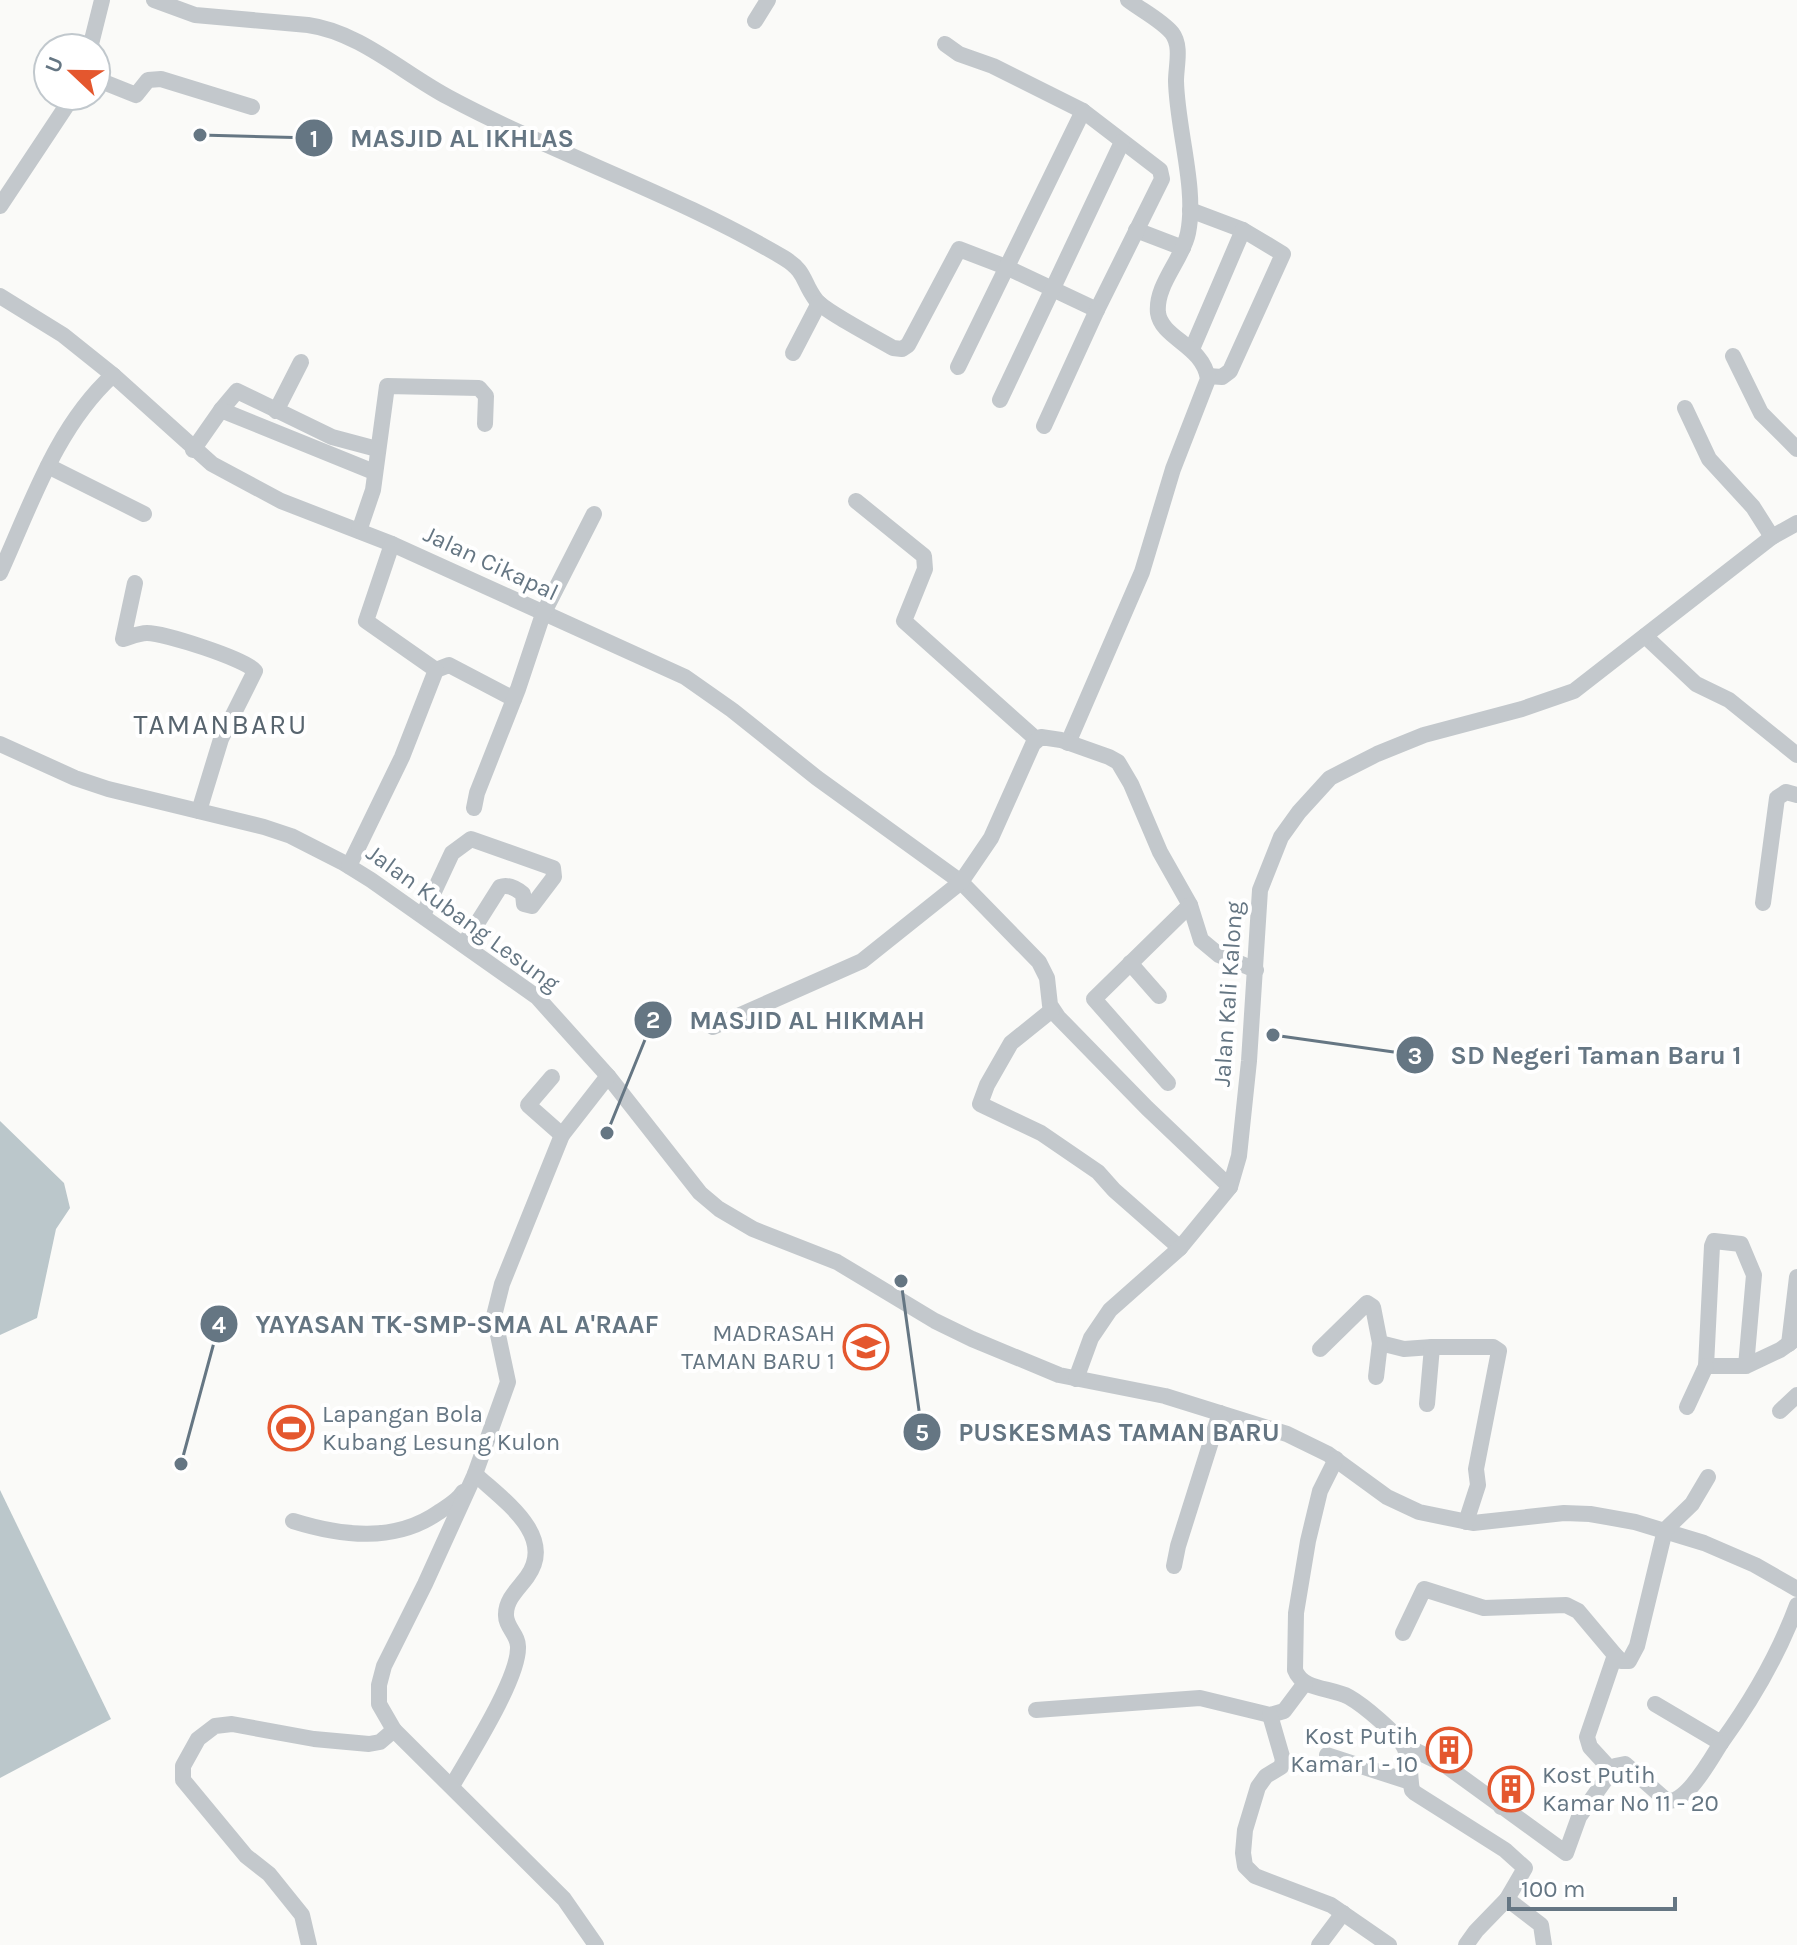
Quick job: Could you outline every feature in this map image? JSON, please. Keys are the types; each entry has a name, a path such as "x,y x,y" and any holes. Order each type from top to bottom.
{"street":[{"path":"94,32 102,0"},
{"path":"154,0 195,15 325,27 344,35 448,97 785,258 802,271 819,303 893,348 902,349 908,345 959,249 1006,267 1097,310"},
{"path":"755,21 768,0"},
{"path":"1068,743 1142,572 1173,469 1208,376 1192,349 1167,330 1158,310 1160,296 1188,235 1189,203 1176,103 1178,47 1172,34 1128,0"},
{"path":"945,44 959,54 993,66 1083,111 1160,170 1162,175 1044,426"},
{"path":"112,85 136,95 148,80 161,79 252,107"},
{"path":"958,367 1083,111"},
{"path":"0,206 64,112"},
{"path":"1000,400 1122,142"},
{"path":"1189,203 1243,230 1282,252 1283,256 1230,371 1222,377 1208,376"},
{"path":"1136,230 1183,248"},
{"path":"1192,349 1243,230"},
{"name":"Jalan Cikapal","path":"0,296 42,321 113,375 212,464 281,501 392,544 685,677 961,882 1039,962 1047,978 1052,1010"},
{"path":"793,353 819,303"},
{"path":"1733,356 1761,413 1797,449"},
{"path":"276,411 301,362"},
{"path":"0,573 48,466 89,399 113,375"},
{"path":"359,531 373,490 385,389 390,384 479,388 486,396 485,424"},
{"path":"193,450 237,391 336,439 377,449"},
{"path":"1685,408 1709,459 1753,507 1772,537"},
{"path":"221,410 374,472"},
{"path":"48,466 144,514"},
{"path":"856,501 924,556 925,569 904,621 1036,739"},
{"path":"474,808 483,775 514,699 543,614 594,514"},
{"name":"Jalan Kali Kalong","path":"1076,1379 1091,1338 1110,1310 1180,1248 1230,1187 1239,1156 1260,890 1281,837 1299,812 1330,778 1377,754 1424,735 1566,694 1772,537 1797,523"},
{"path":"392,544 366,621 436,670"},
{"path":"135,583 123,639 143,633 167,636 227,656 252,666 255,671 221,739 199,811"},
{"path":"1645,636 1696,684 1729,700 1797,755"},
{"path":"349,866 402,757 436,670 449,665 514,699"},
{"path":"1036,739 1046,737 1068,743 1118,762 1131,784 1160,852 1190,905 1196,931 1208,948 1256,970"},
{"path":"713,1027 862,961 961,882 991,838 1036,739"},
{"name":"Jalan Kubang Lesung","path":"0,744 75,778 291,836 349,866 537,997 608,1076 700,1193 719,1209 753,1229 810,1250 861,1274 952,1330 1043,1369 1076,1379 1153,1393 1287,1434 1336,1459 1387,1497 1419,1512 1466,1522 1564,1513 1617,1518 1665,1530 1742,1560 1797,1589"},
{"path":"1763,903 1777,798 1786,792 1797,795"},
{"path":"423,915 452,853 471,839 553,868 554,877 532,906 524,904 523,894 519,891 508,886 500,887 464,944"},
{"path":"1168,1083 1094,1001 1096,994 1190,905"},
{"path":"1130,963 1159,996"},
{"path":"1180,1248 1098,1172 1041,1133 980,1104 1011,1043 1052,1010 1147,1108 1230,1187"},
{"path":"596,1945 564,1899 394,1730 379,1704 379,1685 384,1666 475,1474 508,1382 496,1326 496,1306 530,1209 562,1135 608,1076"},
{"path":"552,1077 529,1100 528,1105 562,1135"},
{"path":"1687,1407 1706,1366 1712,1246 1718,1239 1741,1244 1753,1270 1746,1366"},
{"path":"1706,1366 1746,1366 1793,1341 1797,1277"},
{"path":"1320,1349 1367,1303 1373,1307 1380,1343 1376,1377"},
{"path":"1380,1343 1404,1349 1493,1347 1499,1353 1476,1469 1478,1485 1466,1522"},
{"path":"1427,1404 1432,1347"},
{"path":"1780,1411 1797,1395"},
{"path":"1174,1566 1220,1413"},
{"path":"1336,1459 1316,1503 1299,1589 1295,1670 1305,1683 1348,1696 1404,1745 1445,1765 1566,1853 1579,1817 1615,1766 1625,1764 1667,1801 1678,1801 1757,1692 1774,1662 1797,1605"},
{"path":"293,1521 323,1530 356,1534 406,1530 432,1518 460,1498 475,1474"},
{"path":"452,1786 489,1721 517,1656 518,1640 505,1615 508,1603 534,1567 538,1556 532,1534 515,1511 475,1474"},
{"path":"1403,1633 1424,1589 1484,1608 1566,1605 1578,1611 1615,1655 1625,1662 1634,1655 1665,1530 1692,1504 1708,1477"},
{"path":"1612,1771 1590,1747 1587,1737 1615,1655"},
{"path":"1036,1710 1200,1698 1270,1715 1284,1711 1305,1683"},
{"path":"1655,1704 1721,1743"},
{"path":"1270,1715 1283,1760 1281,1767 1266,1776 1258,1787 1245,1830 1245,1866 1255,1876 1331,1905 1389,1945"},
{"path":"309,1945 302,1915 269,1874 246,1856 197,1798 183,1780 183,1766 198,1739 215,1726 232,1724 314,1739 369,1744 380,1742 394,1730"},
{"path":"1404,1745 1410,1782 1415,1793 1505,1850 1525,1868 1507,1899 1466,1945"},
{"path":"1327,1755 1410,1782"},
{"path":"1501,1807 1514,1791"},
{"path":"1507,1899 1541,1925 1544,1945"},
{"path":"1319,1945 1343,1913"}],"shaded area":[{"path":"0,1121 64,1183 70,1208 56,1229 37,1318 0,1335"},
{"path":"0,1490 111,1719 0,1778"}],"place":[{"name":"MASJID AL IKHLAS","path":"200,135"},
{"name":"SD Negeri Taman Baru 1","path":"1273,1035"},
{"name":"MASJID AL HIKMAH","path":"607,1133"},
{"name":"PUSKESMAS TAMAN BARU","path":"901,1281"},
{"name":"MADRASAH TAMAN BARU 1","path":"866,1347"},
{"name":"Lapangan Bola Kubang Lesung Kulon","path":"291,1428"},
{"name":"YAYASAN TK-SMP-SMA AL A'RAAF","path":"181,1464"},
{"name":"Kost Putih Kamar 1 - 10","path":"1449,1750"},
{"name":"Kost Putih Kamar No 11 - 20","path":"1511,1789"}],"district":[{"name":"TAMANBARU","path":"221,724"}]}
